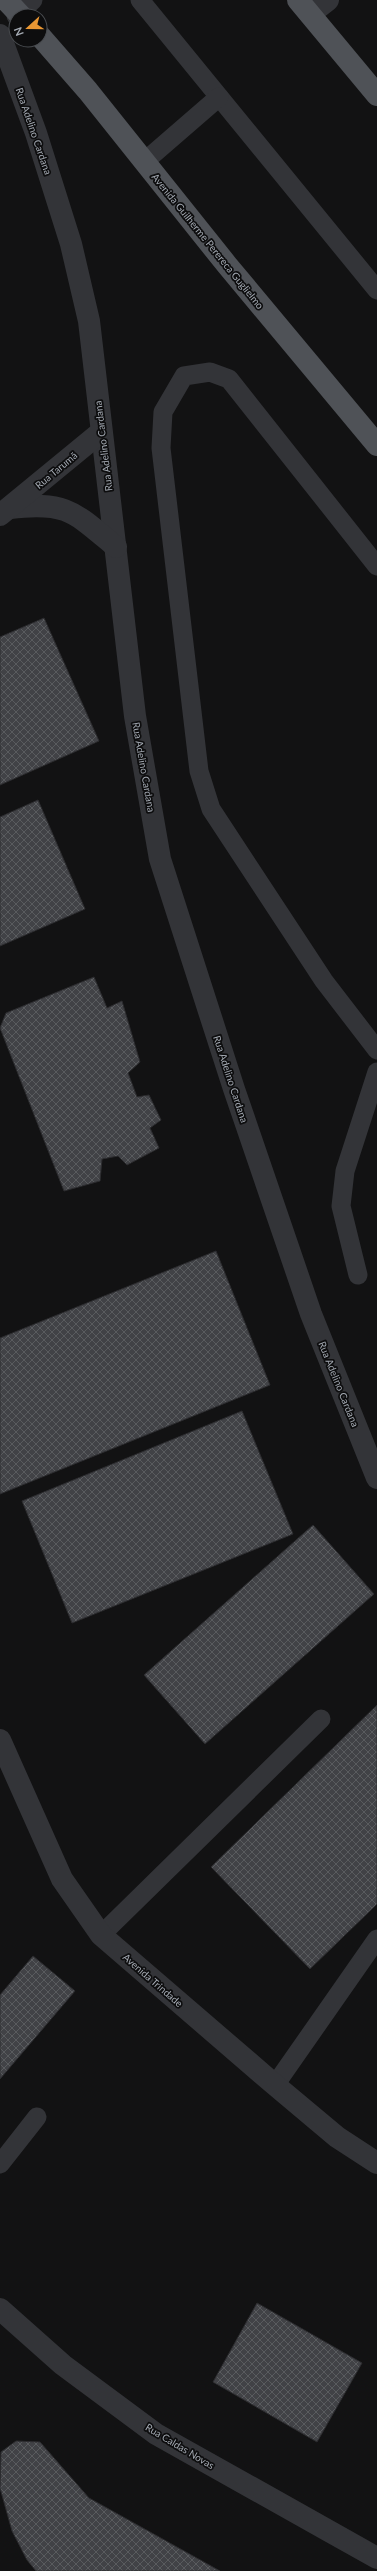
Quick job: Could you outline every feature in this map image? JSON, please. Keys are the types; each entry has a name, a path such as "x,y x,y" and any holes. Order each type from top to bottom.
{"main road":[{"path":"304,7 377,95"},
{"name":"Avenida Guilherme Perereca Guglielmo","path":"48,45 88,91 144,162 377,445"}],"street":[{"path":"304,7 328,0"},
{"name":"Rua Adelino Cardana","path":"0,35 36,133 71,244 89,321 135,716 160,859 234,1088 311,1314 377,1478"},
{"name":"Rua Tarumã","path":"5,512 101,432"},
{"name":"Rua Tarumã","path":"5,512 40,504 68,510 116,547"},
{"name":"Avenida Trindade","path":"0,1740 62,1879 101,1935 337,2137 377,2163"},
{"name":"Rua Caldas Novas","path":"0,2309 62,2365 156,2434 377,2558"}],"lane":[{"path":"140,0 377,290"},
{"path":"0,31 8,22"},
{"path":"144,162 219,96"},
{"path":"377,566 230,379 210,372 184,376 163,412 161,448 199,771 211,809 324,981 377,1050"},
{"path":"358,1275 341,1206 345,1171 377,1072"},
{"path":"101,1935 321,1719"},
{"path":"275,2085 377,1939"},
{"path":"0,2164 37,2117"}],"building":[{"path":"44,618 99,741 0,785 0,637"},
{"path":"38,800 85,909 0,946 0,817"},
{"path":"94,977 107,1008 122,1001 140,1062 128,1073 137,1097 149,1095 161,1120 150,1128 159,1148 127,1165 118,1156 102,1159 100,1181 64,1191 0,1028 6,1013"},
{"path":"216,1251 270,1385 0,1494 0,1338"},
{"path":"242,1411 293,1534 72,1623 22,1501"},
{"path":"313,1525 374,1594 205,1744 144,1675"},
{"path":"377,1705 377,1904 310,1969 211,1867"},
{"path":"33,1956 75,1991 0,2079 0,1995"},
{"path":"257,2303 362,2363 317,2442 213,2382"},
{"path":"16,2441 40,2442 89,2498 220,2571 36,2571 27,2560 12,2531 0,2488 1,2452"}]}
